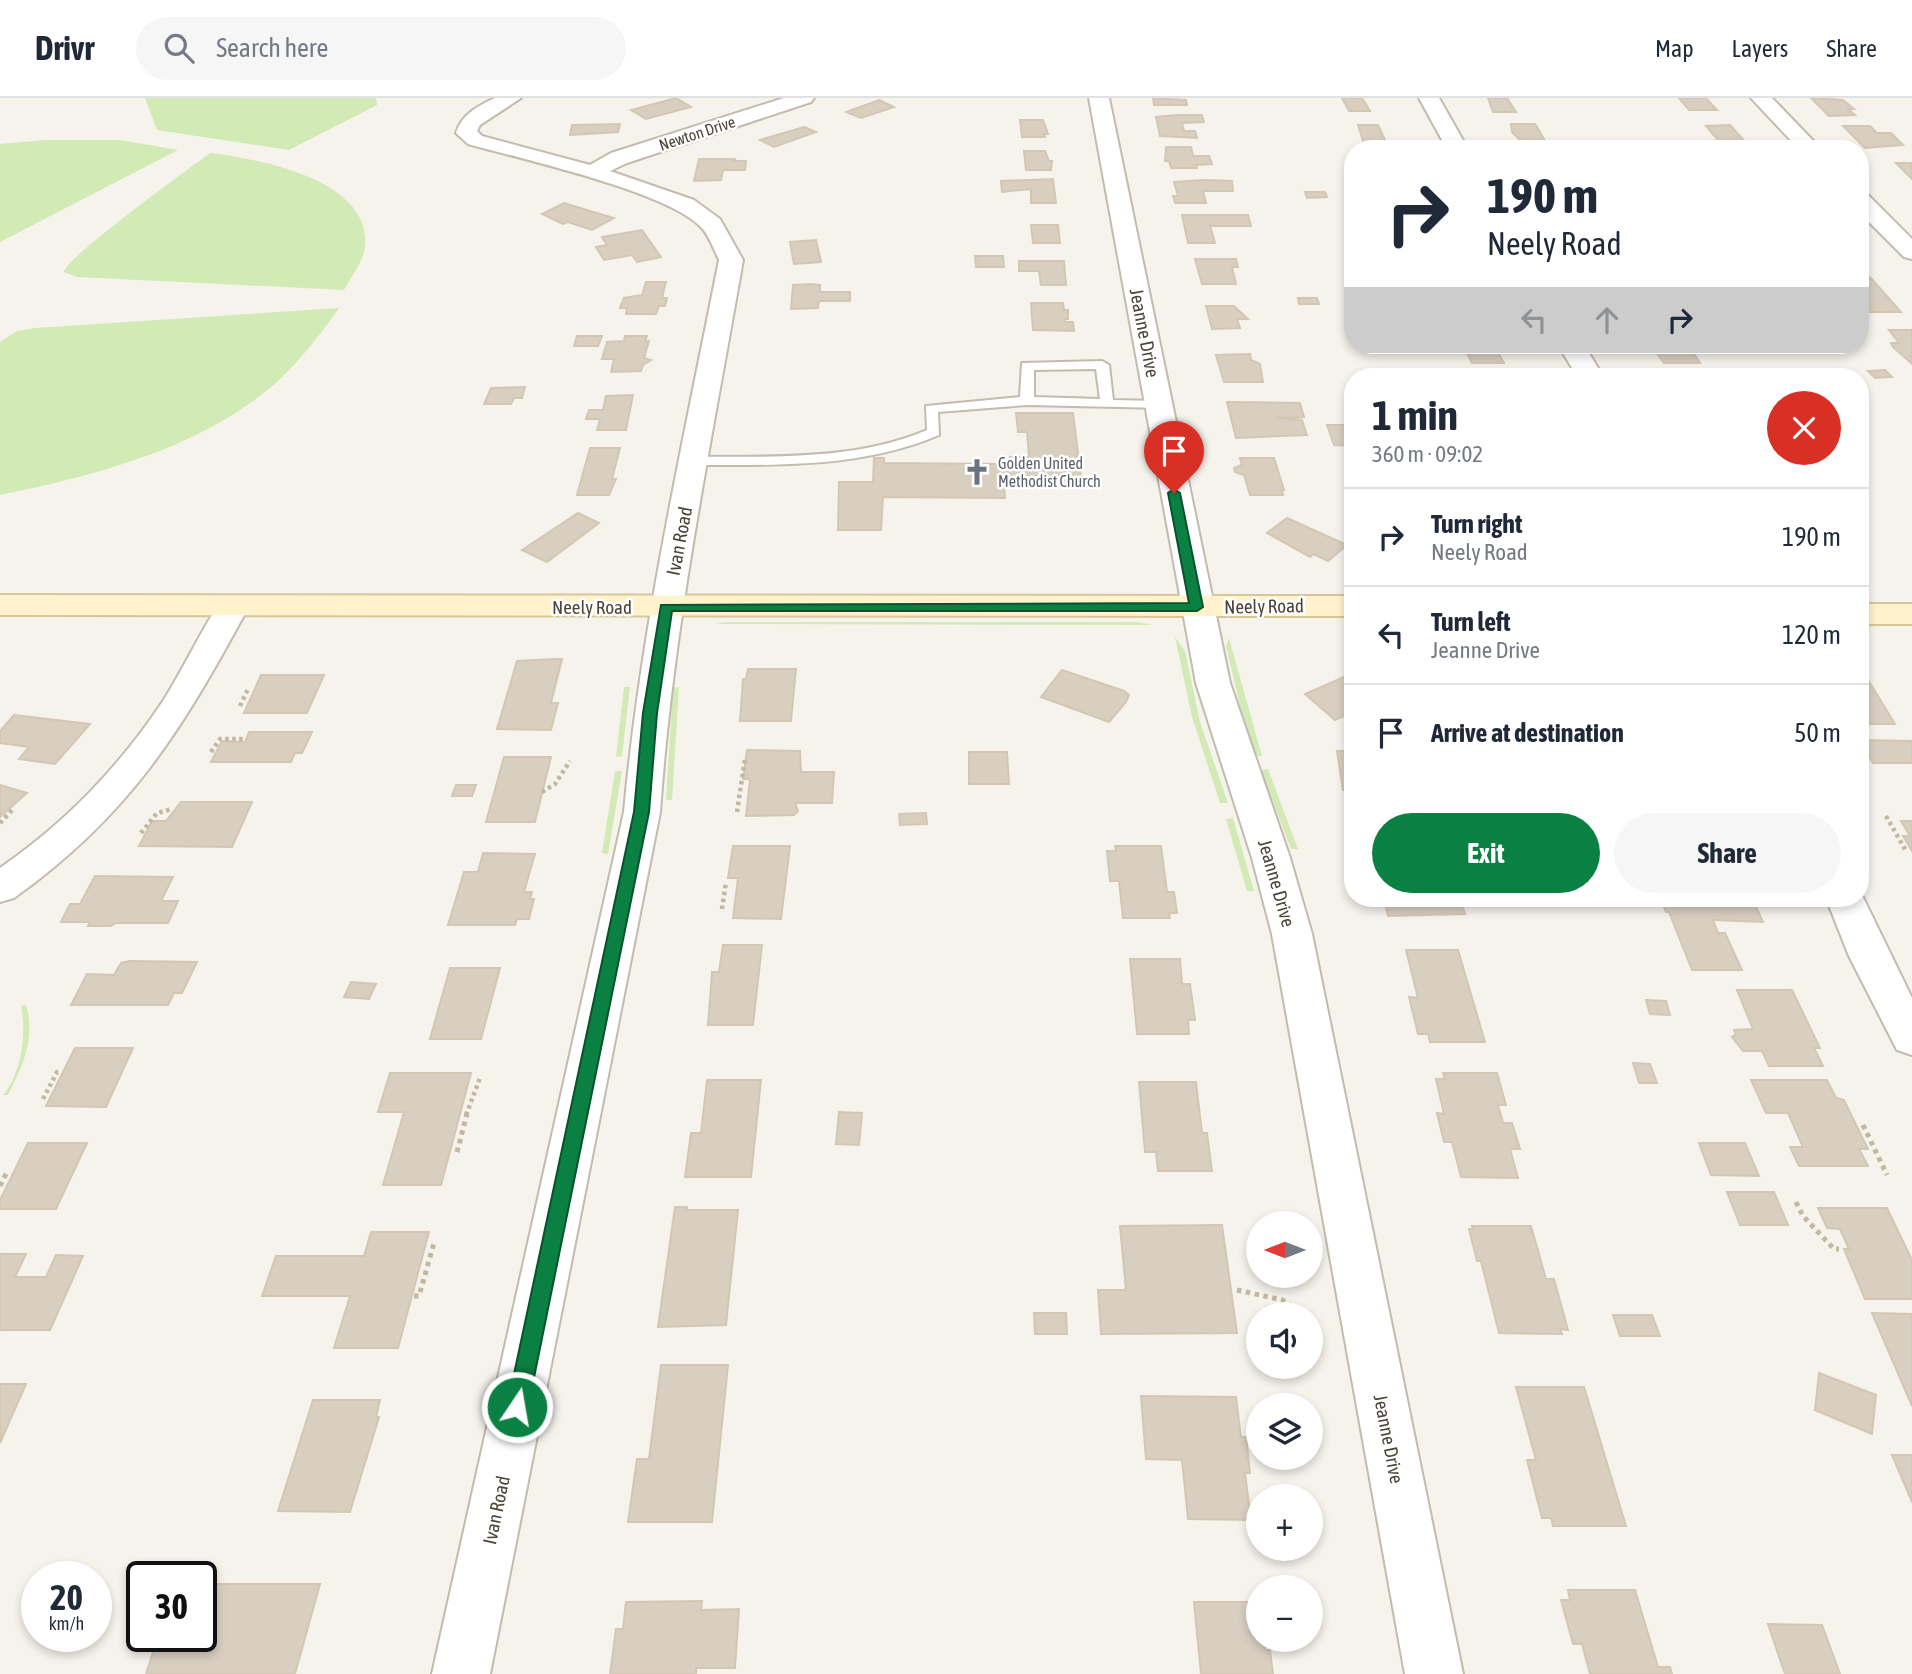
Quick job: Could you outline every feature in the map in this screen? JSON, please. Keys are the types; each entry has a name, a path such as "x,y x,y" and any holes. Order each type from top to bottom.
{"street":[{"name":"Ivan Road","path":"461,1674 642,812 650,713 666,607 731,260 717,232 699,212 668,197 592,172 475,140 466,133 475,117 511,98"},
{"name":"Newton Drive","path":"592,172 619,158 804,98"},
{"name":"Jeanne Drive","path":"1099,98 1197,607 1222,716 1272,858 1292,934 1434,1674"},
{"path":"1429,98 1453,140"},
{"path":"1761,98 1802,140"},
{"path":"1869,209 1912,252"},
{"name":"Neely Road","path":"0,605 1344,606"},
{"path":"0,888 77,824 147,749 177,705 233,606"},
{"path":"1869,614 1912,614"},
{"path":"1849,907 1875,968 1912,1038"}],"lane":[{"path":"1027,401 1027,366 1101,365 1107,403"},
{"path":"695,461 822,457 870,451 934,432 931,409 1027,401 1159,405"}],"path":[{"path":"240,706 248,689"},
{"path":"211,752 220,739 243,739"},
{"path":"737,812 745,759"},
{"path":"542,792 555,784 570,761"},
{"path":"0,823 14,808"},
{"path":"141,833 149,818 165,809 172,809"},
{"path":"1886,816 1906,851"},
{"path":"722,909 726,882"},
{"path":"43,1099 57,1072 60,1072"},
{"path":"457,1152 472,1094 480,1078"},
{"path":"1863,1125 1887,1175"},
{"path":"0,1186 7,1172"},
{"path":"1796,1202 1804,1216 1834,1249 1839,1249"},
{"path":"414,1296 419,1296 434,1243"},
{"path":"1237,1290 1286,1302"}],"green space":[{"path":"145,98 376,98 377,105 289,150 157,130"},
{"path":"46,140 120,140 178,150 0,242 0,144"},
{"path":"210,153 282,167 332,189 350,204 362,224 365,247 344,290 77,277 64,272 84,250"},
{"path":"339,308 303,354 272,386 232,415 202,432 136,460 68,480 0,495 0,342 17,331"},
{"path":"1137,622 1153,625 714,624"},
{"path":"1175,637 1185,651 1200,722 1228,803 1220,803 1192,717"},
{"path":"1229,638 1262,756 1257,756 1243,718 1226,646"},
{"path":"624,687 630,687 622,756 616,757"},
{"path":"679,687 672,800 666,800 673,688"},
{"path":"1268,769 1298,849 1291,849 1261,770"},
{"path":"615,771 622,771 608,854 602,853"},
{"path":"1233,818 1254,891 1247,891 1226,819"},
{"path":"26,1005 29,1040 19,1073 8,1095 3,1095 18,1066 23,1042 21,1006"}],"building":[{"path":"676,98 691,107 646,119 631,110"},
{"path":"1153,98 1186,100 1187,105 1154,105"},
{"path":"1342,98 1362,98 1370,111 1349,111"},
{"path":"1488,98 1507,98 1516,112 1493,112"},
{"path":"1679,98 1706,98 1717,110 1689,110"},
{"path":"1811,98 1843,100 1854,109 1848,109 1855,115 1829,116"},
{"path":"879,100 894,107 861,118 846,112"},
{"path":"1202,115 1204,122 1182,123 1184,131 1195,131 1197,138 1160,136 1156,117"},
{"path":"1020,120 1043,120 1048,134 1044,134 1045,137 1022,137"},
{"path":"620,124 618,132 570,135 572,125"},
{"path":"1511,124 1535,124 1545,140 1520,140 1512,132"},
{"path":"1358,125 1378,125 1385,140 1363,140"},
{"path":"1730,125 1744,140 1718,140 1706,126"},
{"path":"1843,126 1870,126 1877,133 1891,133 1903,145 1869,148 1869,140 1857,140"},
{"path":"804,127 816,132 774,147 760,140"},
{"path":"1166,147 1191,147 1193,156 1209,156 1212,164 1196,165 1197,168 1171,168 1169,161 1165,161"},
{"path":"1024,151 1045,151 1049,161 1052,161 1051,170 1026,170"},
{"path":"699,159 746,161 745,170 723,170 721,180 694,181"},
{"path":"1896,163 1912,163 1912,179"},
{"path":"1053,179 1056,203 1031,203 1031,189 1002,192 1001,181"},
{"path":"1232,181 1233,191 1203,191 1206,203 1175,203 1173,196 1178,196 1174,182"},
{"path":"1305,192 1325,192 1327,197 1307,198"},
{"path":"564,203 614,218 592,230 568,222 563,224 542,214"},
{"path":"1182,215 1248,215 1251,226 1210,226 1215,243 1188,243"},
{"path":"1031,225 1058,225 1060,243 1033,243"},
{"path":"642,230 661,257 637,262 632,255 604,260 596,247 607,245 602,237"},
{"path":"816,240 821,262 794,264 790,242"},
{"path":"975,256 1003,256 1004,267 976,267"},
{"path":"1195,259 1236,259 1238,267 1232,267 1236,284 1202,284"},
{"path":"1019,261 1064,261 1066,285 1041,285 1039,271 1019,271"},
{"path":"1869,277 1870,277 1901,312 1869,312"},
{"path":"646,282 666,282 662,298 667,298 665,306 659,306 656,314 626,314 627,308 620,308 624,298 642,295"},
{"path":"793,285 820,285 820,292 850,292 850,301 819,301 818,308 791,309"},
{"path":"1298,298 1317,298 1319,304 1299,304"},
{"path":"1031,303 1063,303 1064,310 1068,310 1068,319 1064,319 1065,322 1073,322 1074,331 1033,330"},
{"path":"1206,306 1234,306 1248,319 1237,319 1240,328 1212,329"},
{"path":"1889,330 1912,330 1912,364 1893,347 1891,343 1899,343"},
{"path":"577,336 602,336 598,346 574,346"},
{"path":"625,336 647,336 645,342 649,341 644,358 651,360 643,365 641,371 611,372 614,359 602,359 607,342 624,341"},
{"path":"1250,354 1251,360 1260,364 1263,382 1224,382 1216,355"},
{"path":"1468,354 1499,354 1504,363 1472,363"},
{"path":"1658,354 1694,354 1700,363 1664,363"},
{"path":"1885,370 1892,377 1875,378 1869,371"},
{"path":"525,387 522,398 514,398 511,404 484,404 491,388"},
{"path":"633,395 626,430 597,430 600,419 586,419 589,410 603,410 606,396"},
{"path":"1227,402 1300,403 1304,417 1277,418 1302,420 1307,435 1236,438"},
{"name":"Golden United Methodist Church","path":"1016,413 1073,413 1082,485 1004,484 1005,498 883,497 881,530 838,530 839,482 873,482 874,458 884,458 884,463 1010,464 1010,457 1029,457 1027,432 1018,432","holes":["1047,480 1080,480 1080,484 1047,484"]},
{"path":"1327,425 1344,425 1344,446 1334,445"},
{"path":"590,448 620,448 612,479 616,479 609,495 577,495"},
{"path":"1240,458 1274,458 1284,490 1283,495 1250,495 1244,475 1235,472 1234,468 1242,465"},
{"path":"578,513 599,523 547,562 522,550"},
{"path":"1287,518 1344,544 1344,548 1328,561 1313,554 1310,557 1267,533"},
{"path":"562,659 551,703 558,703 551,730 497,729 517,661"},
{"path":"748,669 796,669 791,721 740,721 743,679 746,679"},
{"path":"1062,670 1124,691 1129,695 1126,702 1109,722 1041,697"},
{"path":"261,675 324,675 307,713 244,713"},
{"path":"1344,677 1344,716 1335,720 1305,694"},
{"path":"1869,682 1895,724 1869,724"},
{"path":"14,715 90,724 55,764 19,759 29,747 0,743 0,731"},
{"path":"249,732 312,732 302,753 295,753 291,762 211,762 222,741 245,742"},
{"path":"1869,740 1912,741 1912,763 1873,763 1869,756"},
{"path":"747,750 800,751 801,772 834,772 832,803 795,803 798,811 794,815 746,816 750,779 743,779"},
{"path":"1337,751 1344,751 1343,790"},
{"path":"969,752 1007,752 1009,784 969,784"},
{"path":"504,757 551,757 535,822 486,822"},
{"path":"0,785 27,793 0,817"},
{"path":"456,785 476,785 472,796 452,796"},
{"path":"181,802 252,802 232,847 139,846 152,821 166,821"},
{"path":"926,813 927,824 900,825 899,814"},
{"path":"1901,821 1912,821 1912,851 1903,836 1910,836"},
{"path":"733,846 790,846 781,919 733,918 738,878 728,878"},
{"path":"1115,846 1161,846 1167,892 1174,892 1177,913 1169,913 1170,918 1123,918 1119,881 1110,881 1107,851 1116,851"},
{"path":"483,853 535,854 524,892 532,892 530,899 534,899 529,919 517,919 515,925 448,925 464,872 478,872"},
{"path":"95,876 173,877 161,901 178,901 168,923 88,926 90,922 61,922 70,904 80,904"},
{"path":"1386,907 1463,907 1465,914 1388,916"},
{"path":"1664,907 1756,907 1763,922 1713,920 1718,933 1725,933 1742,970 1692,970 1669,912"},
{"path":"723,945 762,945 753,1025 708,1025 712,972 719,972"},
{"path":"1406,950 1458,950 1485,1042 1430,1042 1428,1034 1418,1034 1409,997 1418,998"},
{"path":"1130,959 1180,959 1182,984 1190,984 1195,1020 1188,1020 1189,1034 1137,1034"},
{"path":"197,962 182,993 174,993 168,1005 71,1005 87,974 114,975 121,963"},
{"path":"450,968 500,968 481,1039 430,1039"},
{"path":"351,982 376,984 369,999 344,997"},
{"path":"1737,990 1792,990 1820,1048 1814,1048 1823,1066 1769,1066 1762,1051 1743,1051 1732,1037 1736,1034 1734,1030 1753,1029"},
{"path":"1646,1000 1666,1001 1670,1015 1650,1014"},
{"path":"75,1048 133,1048 106,1107 46,1106"},
{"path":"1633,1063 1650,1064 1657,1083 1639,1083"},
{"path":"390,1073 471,1073 441,1185 383,1185 404,1112 378,1112"},
{"path":"1443,1073 1497,1073 1506,1105 1498,1105 1503,1123 1512,1123 1520,1149 1510,1149 1518,1178 1461,1177 1452,1142 1444,1142 1437,1113 1444,1114 1436,1079 1445,1079"},
{"path":"707,1080 761,1080 751,1177 685,1177 691,1133 701,1133"},
{"path":"1751,1080 1827,1080 1836,1098 1844,1100 1868,1149 1859,1149 1868,1166 1799,1166 1790,1147 1803,1147 1788,1113 1766,1113"},
{"path":"1139,1082 1196,1082 1202,1133 1207,1133 1212,1171 1158,1171 1156,1152 1145,1152"},
{"path":"839,1112 862,1113 859,1145 836,1144"},
{"path":"28,1143 87,1143 56,1209 0,1209 0,1200"},
{"path":"1699,1143 1745,1143 1759,1176 1711,1175"},
{"path":"1727,1192 1774,1192 1788,1225 1740,1225"},
{"path":"675,1207 687,1207 686,1210 738,1210 726,1325 658,1327"},
{"path":"1818,1208 1887,1208 1912,1260 1912,1299 1865,1299 1844,1249 1849,1249 1840,1229 1827,1228"},
{"path":"1222,1225 1237,1333 1101,1334 1098,1290 1126,1290 1120,1226"},
{"path":"1472,1226 1531,1226 1546,1279 1554,1279 1568,1330 1560,1329 1562,1334 1499,1333 1481,1261 1477,1261 1469,1229 1473,1229"},
{"path":"371,1232 429,1232 398,1348 334,1348 350,1296 262,1296 276,1256 364,1256"},
{"path":"0,1254 26,1254 15,1277 46,1277 56,1255 83,1256 50,1330 0,1330"},
{"path":"1034,1313 1066,1313 1067,1334 1035,1334"},
{"path":"1872,1313 1912,1314 1912,1406"},
{"path":"1613,1315 1652,1315 1660,1336 1620,1336"},
{"path":"661,1365 728,1365 712,1522 628,1522 637,1459 649,1459"},
{"path":"1819,1373 1876,1395 1872,1434 1815,1410"},
{"path":"0,1384 26,1384 0,1443"},
{"path":"1516,1387 1584,1387 1626,1526 1553,1526 1551,1518 1542,1518 1527,1460 1536,1460"},
{"path":"1141,1396 1236,1397 1241,1437 1246,1437 1246,1470 1250,1470 1250,1473 1245,1473 1246,1520 1188,1519 1182,1460 1146,1459"},
{"path":"313,1400 380,1400 376,1417 379,1417 350,1512 278,1511"},
{"path":"1892,1455 1912,1455 1912,1502"},
{"path":"217,1584 320,1584 295,1674 146,1674 153,1652 217,1652"},
{"path":"1568,1590 1635,1590 1658,1667 1670,1667 1672,1674 1590,1674 1582,1644 1573,1644 1561,1600 1570,1600"},
{"path":"702,1601 701,1610 739,1609 735,1668 696,1668 696,1674 610,1674 616,1629 623,1629 626,1602"},
{"path":"1194,1602 1246,1602 1246,1652 1270,1652 1273,1674 1201,1674"},
{"path":"1768,1624 1822,1625 1840,1674 1785,1674"}],"place":[{"name":"Golden United Methodist Church","path":"977,472"}],"route":[{"path":"517,1407 642,812 650,713 666,607 1197,607 1174,493"}]}
